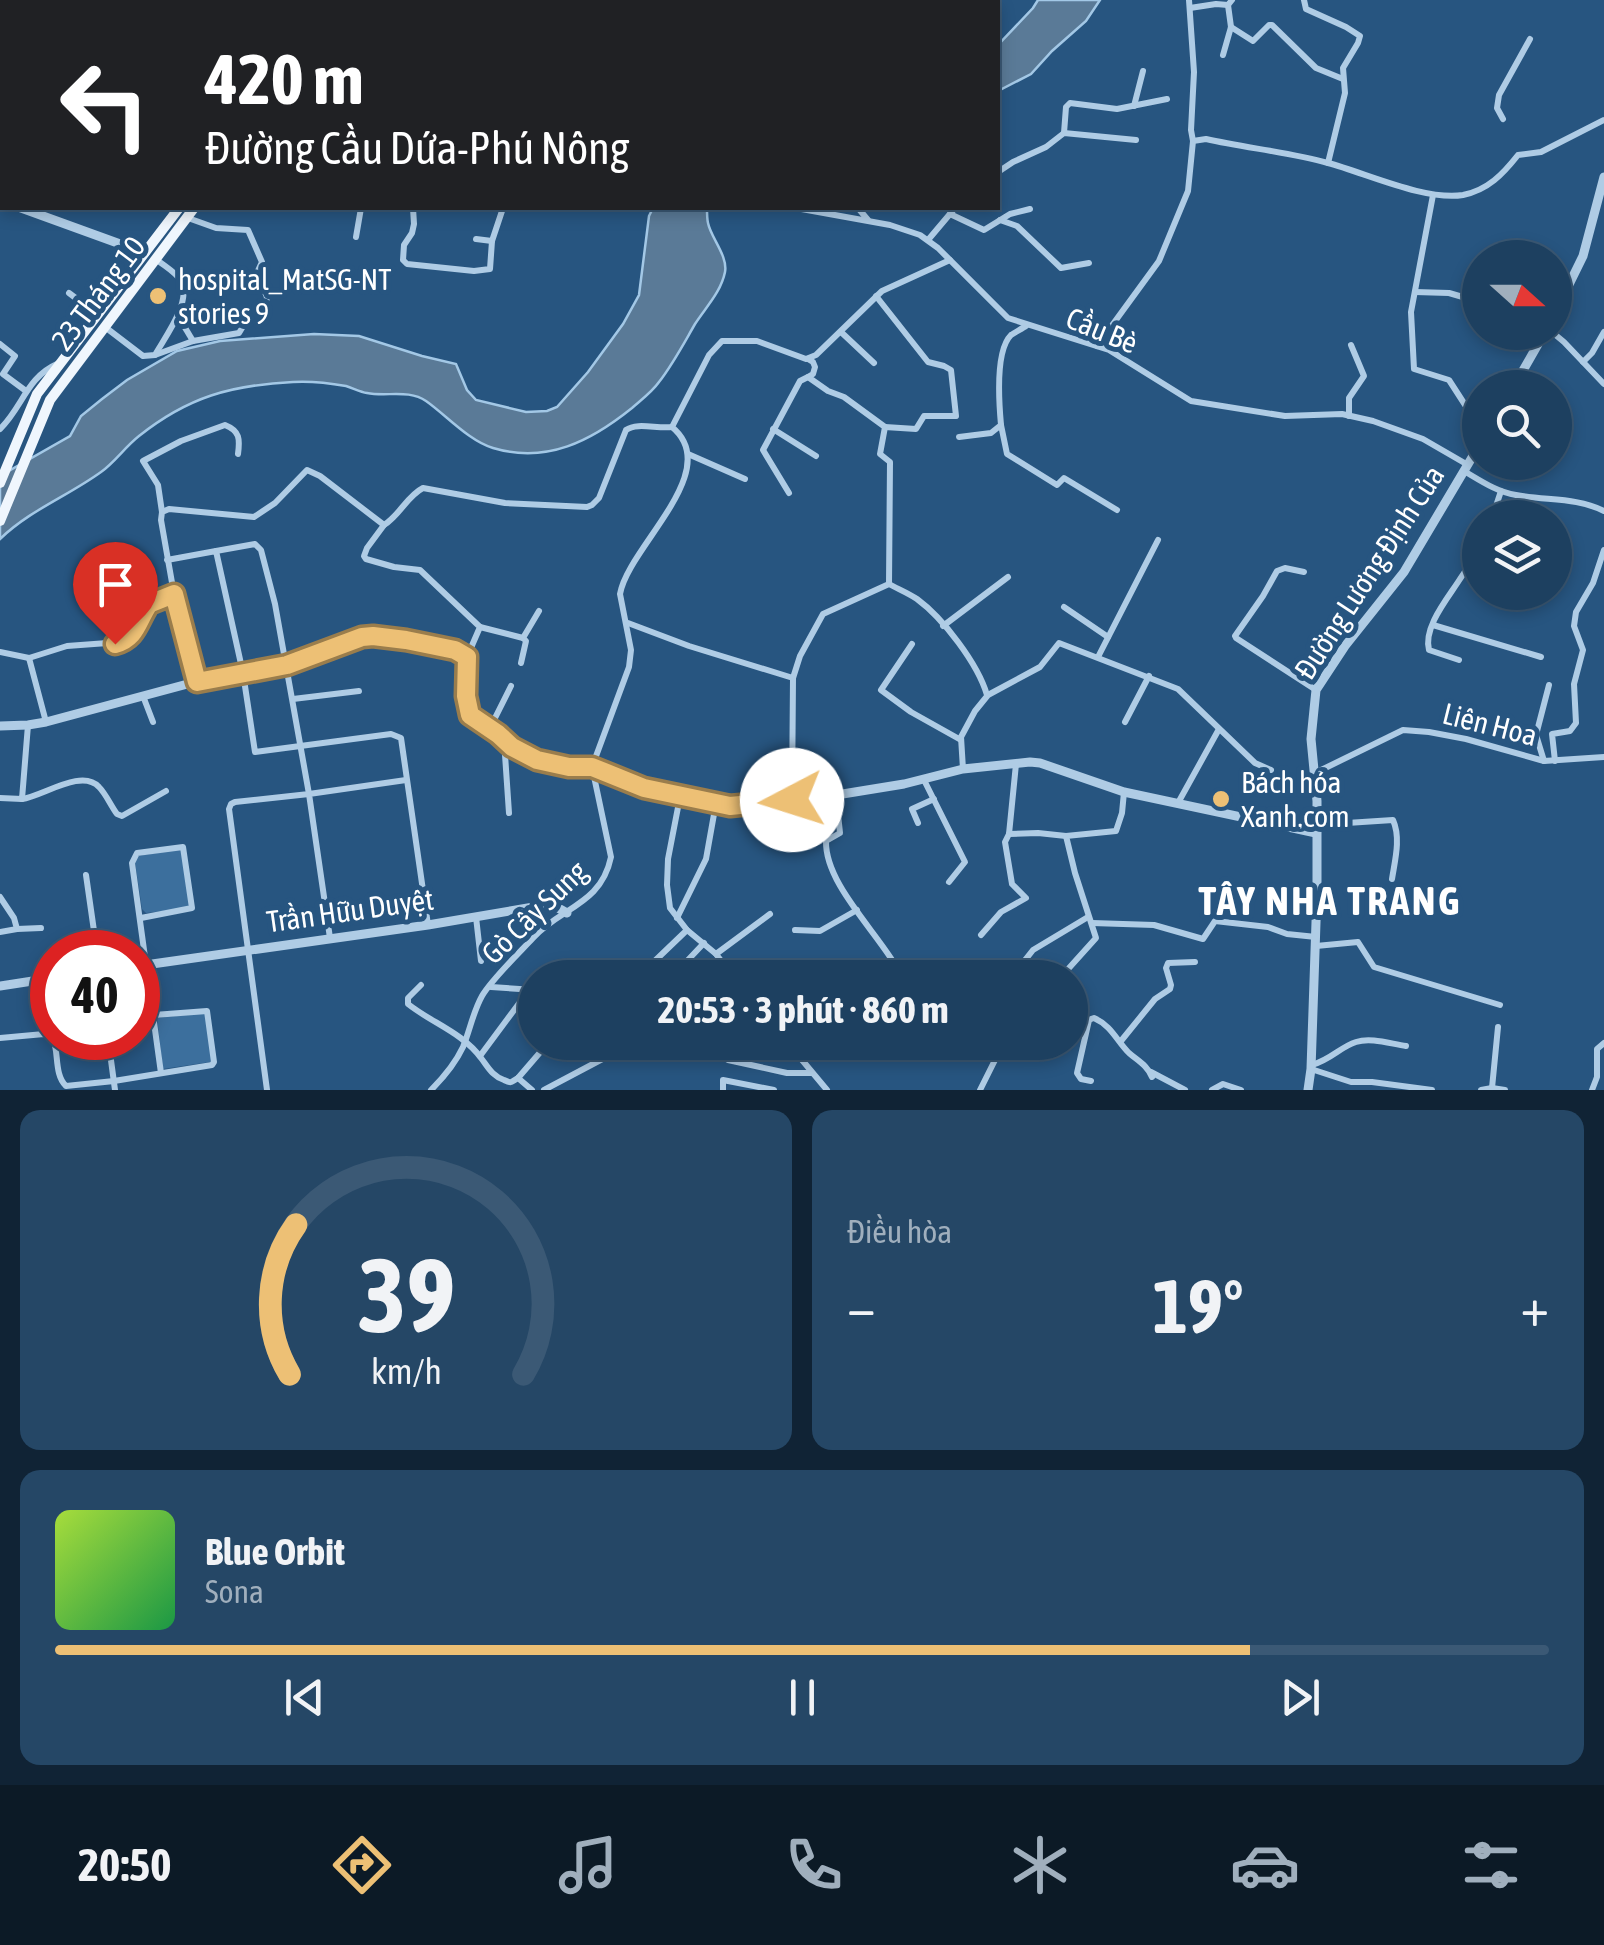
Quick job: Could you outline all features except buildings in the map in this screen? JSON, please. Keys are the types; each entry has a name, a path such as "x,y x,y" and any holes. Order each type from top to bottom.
{"main road":[{"name":"23 Tháng 10","path":"0,521 44,410 105,328 178,210"},
{"name":"23 Tháng 10","path":"0,483 31,405 98,315 190,213"}],"street":[{"path":"1304,0 1306,9 1360,36 1343,68 1345,94 1328,163"},
{"path":"1097,346 1159,262 1188,191 1194,141 1189,4 1230,3 1231,27 1222,55"},
{"path":"1231,27 1253,41 1272,26 1316,68 1342,79"},
{"path":"1503,119 1497,108 1499,96 1530,39"},
{"path":"1134,106 1143,71"},
{"path":"1064,133 1066,107 1070,103 1117,108 1168,99"},
{"path":"1194,141 1328,163 1433,195 1460,195 1478,191 1502,175 1518,155 1541,152 1604,120"},
{"path":"1000,171 1064,133 1136,140"},
{"path":"1572,277 1582,256 1604,177"},
{"path":"1433,195 1411,312 1414,369 1449,380 1462,400"},
{"path":"928,240 953,211 984,230 1010,214 1030,209"},
{"path":"27,210 150,256 176,275 182,283 183,295 178,316 154,355"},
{"path":"356,238 362,210"},
{"path":"412,210 412,233 404,244 403,260 407,264 474,271 490,268 492,241 502,210"},
{"name":"Cầu Bè","path":"807,210 904,229 928,240 1004,314 1118,355 1170,390 1200,404 1285,416 1349,416 1423,439 1462,465"},
{"path":"860,210 869,221"},
{"path":"105,328 144,356 154,355 193,341 239,332 241,317 264,304 267,297 257,273 262,262 248,230 216,228 190,213"},
{"path":"1000,220 1018,226 1061,268 1089,264"},
{"path":"476,239 492,241"},
{"path":"806,358 816,355 890,286 950,260"},
{"path":"1415,292 1462,297"},
{"path":"69,293 98,315"},
{"path":"808,377 844,397 884,427 916,429 924,416 956,416 951,370 928,362 876,296"},
{"path":"178,316 193,341"},
{"path":"1027,325 1011,336 1002,356 999,399 1007,454 1057,486 1064,478 1117,510"},
{"path":"841,332 874,363"},
{"path":"1583,362 1604,332"},
{"path":"672,427 709,355 722,341 757,341 806,358 815,367 813,374 800,381 763,450 789,493"},
{"path":"0,344 15,356 3,374 26,391"},
{"path":"1349,416 1349,398 1364,376 1351,345"},
{"path":"1569,350 1604,384"},
{"path":"0,429 45,369 62,361"},
{"path":"197,682 167,560 158,484 144,461 181,441 225,425 234,428 240,437 238,454"},
{"path":"521,663 526,641 523,638 480,627 420,570 394,568 366,559 367,548 384,525 423,488 520,504 592,506 599,498 626,430 634,425 672,427"},
{"path":"959,437 991,433 1002,425"},
{"path":"592,767 630,667 621,587 634,560 663,520 687,469 683,439 672,427"},
{"path":"884,427 880,454 890,462 889,584"},
{"path":"773,429 816,456"},
{"path":"688,454 746,479"},
{"path":"162,512 176,508 254,517 309,470 384,525"},
{"name":"Đường Lương Định Của","path":"1308,1090 1316,941 1316,773 1311,739 1316,690 1345,646 1404,572 1462,475"},
{"name":"Cầu Bè","path":"1484,480 1501,491 1578,501 1604,511"},
{"path":"1498,500 1501,491"},
{"path":"1098,656 1158,540"},
{"path":"167,560 259,546 275,604 302,746 330,938"},
{"path":"1555,762 1552,734 1573,729 1576,722 1574,684 1583,650 1574,626 1576,612 1593,583 1604,550"},
{"path":"216,551 243,673 255,752 397,735 400,738 428,925"},
{"path":"1304,572 1277,570 1235,636 1316,690"},
{"path":"129,574 121,588 153,602"},
{"path":"943,626 1008,578"},
{"path":"1459,660 1428,650 1426,644 1438,612 1462,578"},
{"path":"792,800 793,678 800,656 823,614 889,584"},
{"path":"889,584 914,597 943,626 975,665 988,695"},
{"path":"0,652 29,658 67,646 122,642 138,630 146,607 174,594"},
{"path":"1064,607 1108,637"},
{"path":"523,638 539,611"},
{"path":"627,622 793,678"},
{"path":"1434,625 1541,657"},
{"path":"480,627 467,657 467,708 470,715 537,760 592,767 644,788 730,806 836,795 963,769 1040,763 1124,792 1316,829 1394,820 1392,880"},
{"path":"0,726 28,726 197,682 287,665 373,636 455,650 467,657"},
{"path":"912,644 881,690 961,740"},
{"path":"963,769 961,740 969,720 988,695 1040,667 1059,644 1178,689 1255,762 1271,770"},
{"path":"29,658 46,722"},
{"path":"1125,722 1150,676"},
{"path":"1544,761 1536,735 1549,685"},
{"path":"490,728 512,686"},
{"path":"293,700 359,691"},
{"path":"143,696 153,722"},
{"path":"22,798 28,726"},
{"path":"1178,803 1219,729"},
{"name":"Liên Hoa","path":"1316,773 1403,730 1466,738 1544,761 1604,758"},
{"path":"504,739 508,813"},
{"path":"981,936 1001,912 1026,898 1012,884 1005,842 1016,763"},
{"name":"Gò Cây Sung","path":"431,1090 446,1075 465,1044 480,1001 490,987 537,933 598,888 608,870 611,858 592,767"},
{"path":"0,798 41,795 70,782 87,780 98,785 122,816 166,791"},
{"path":"267,1090 229,806 235,802 406,780"},
{"path":"924,780 965,862 949,882"},
{"path":"1009,834 1066,836 1116,831 1124,792"},
{"path":"836,795 840,832 826,843 828,861 841,890 893,960"},
{"path":"680,797 668,859 670,908 687,930 720,960"},
{"path":"918,822 912,809 934,799"},
{"path":"677,918 706,859 716,803"},
{"path":"1066,836 1096,935 1095,942 1078,960"},
{"path":"140,918 189,910 193,905 184,848 137,853 132,862 141,930"},
{"path":"86,875 94,930"},
{"path":"0,897 17,929"},
{"name":"Trần Hữu Duyệt","path":"160,962 551,904 567,913"},
{"path":"795,930 820,931 858,910"},
{"path":"716,954 770,914"},
{"path":"476,916 480,961"},
{"path":"1025,960 1033,950 1090,920 1154,924 1203,939 1215,921 1268,927 1316,941 1358,942 1374,967 1500,1005"},
{"path":"0,932 40,928"},
{"path":"656,960 687,930"},
{"path":"688,960 704,943"},
{"path":"1121,1041 1155,999 1171,987 1168,963 1195,962"},
{"path":"0,986 30,981"},
{"path":"421,985 408,998 408,1004 452,1030 493,1074 513,1082 534,1060"},
{"path":"490,987 518,989"},
{"path":"480,1056 518,1008"},
{"path":"57,1060 62,1084 66,1086 212,1065 212,1030 210,1015 205,1010 160,1015"},
{"path":"1091,1082 1077,1073 1089,1020 1096,1018 1151,1074 1186,1090"},
{"path":"1492,1088 1498,1027"},
{"path":"0,1038 30,1035"},
{"path":"1311,1067 1327,1061 1352,1042 1406,1046"},
{"path":"1592,1090 1598,1049 1604,1043"},
{"path":"160,1059 162,1073"},
{"path":"111,1060 115,1090"},
{"path":"544,1090 602,1060"},
{"path":"728,1060 786,1073 811,1073"},
{"path":"801,1060 826,1090"},
{"path":"980,1090 995,1060"},
{"path":"1311,1067 1352,1082 1432,1090"},
{"path":"518,1078 532,1090"},
{"path":"723,1090 723,1080 774,1090"},
{"path":"1212,1090 1223,1084 1241,1090"},
{"path":"1481,1090 1505,1090"}],"shaded area":[{"path":"1038,0 1100,0 1086,21 1031,74 1000,90 1000,43"},
{"path":"652,210 707,210 710,229 724,260 723,279 656,386 616,420 584,439 550,451 513,452 475,440 426,401 412,395 374,394 313,382 250,386 193,403 157,423 101,472 0,539 0,476 70,436 81,416 102,399 177,351 220,341 314,334 359,336 456,364 467,390 476,400 526,412 557,407 588,372 639,295"},
{"path":"181,849 191,905 146,913 142,909 135,862 138,856"},
{"path":"205,1013 213,1060 163,1069 160,1018"}],"place":[{"name":"hospital_MatSG-NT stories 9","path":"158,296"},
{"name":"Bách hóa Xanh.com","path":"1221,799"}],"district":[{"name":"TÂY NHA TRANG","path":"1330,900"}],"route":[{"path":"115,644 138,630 149,604 174,594 197,682 287,665 362,637 386,637 460,651 467,657 466,696 470,715 526,756 569,767 592,767 644,788 730,806 792,800"}]}
